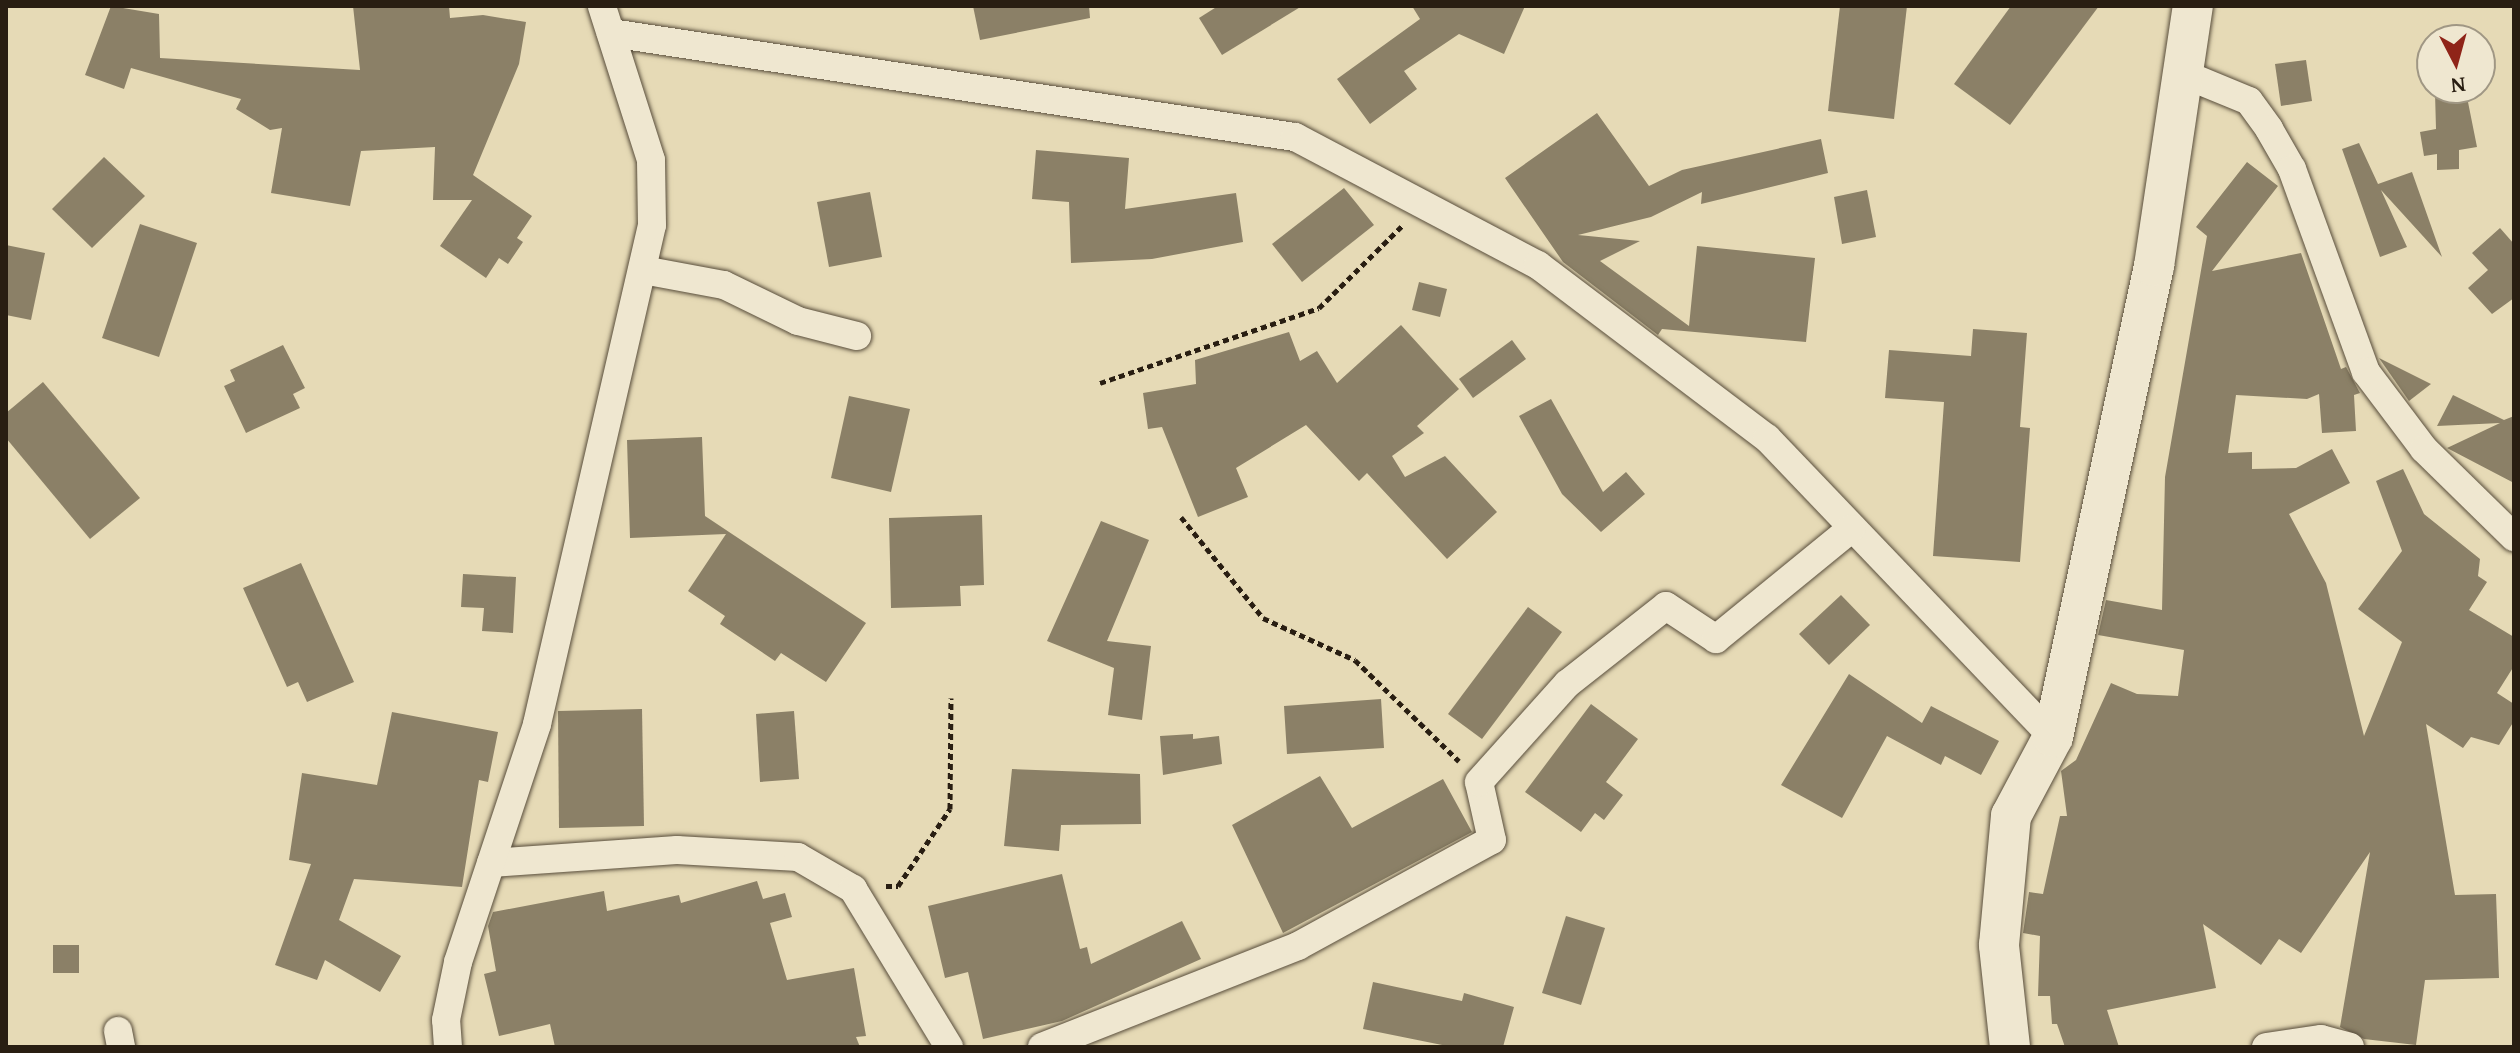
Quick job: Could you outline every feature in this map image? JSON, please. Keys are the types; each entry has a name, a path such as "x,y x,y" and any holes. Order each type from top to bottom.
{"street":[{"path":"448,1047 446,1020 458,962 537,724 652,225 651,160 602,6"},
{"path":"2010,1047 1999,945 2011,816 2053,737 2154,266 2186,75 2193,6"},
{"path":"611,33 840,65 1124,115 1267,130 1295,137 1538,265 1767,438 2053,737"},
{"path":"2186,75 2249,101 2263,119 2292,169 2366,372 2424,449 2514,537"},
{"path":"643,270 724,285 798,321 857,336"},
{"path":"1042,1047 1298,946 1492,840 1479,782 1567,684 1666,606 1716,639 1851,529"},
{"path":"491,863 677,850 798,857 853,889 949,1047"},
{"path":"2266,1047 2321,1039 2350,1047"}],"path":[{"path":"1100,383 1319,308 1424,205"},
{"path":"1181,517 1263,618 1355,660 1479,782"},
{"path":"853,889 898,886 950,809 951,698"}],"building":[{"path":"111,6 159,14 160,58 360,70 353,6 449,6 450,18 483,15 526,22 519,64 473,175 532,216 517,238 523,242 508,264 499,258 486,278 440,246 472,200 433,200 435,147 361,151 350,206 271,193 282,128 270,130 236,109 241,99 131,68 124,89 85,75"},
{"path":"973,6 1089,6 1090,18 980,40"},
{"path":"1218,6 1302,6 1222,55 1199,18"},
{"path":"1412,6 1525,6 1504,54 1459,34 1404,71 1417,89 1370,124 1337,79 1420,19"},
{"path":"1840,6 1907,6 1894,119 1828,111"},
{"path":"2011,6 2099,6 2010,125 1954,84"},
{"path":"2306,60 2312,101 2281,106 2275,64"},
{"path":"2435,104 2468,104 2477,147 2459,150 2459,169 2437,170 2437,154 2424,156 2420,132 2436,129"},
{"path":"1597,113 1649,186 1682,170 1821,139 1828,173 1701,204 1702,192 1651,217 1578,235 1640,241 1600,261 1689,326 1697,246 1815,258 1806,342 1662,329 1658,335 1563,262 1505,178"},
{"path":"2359,143 2378,184 2412,172 2442,257 2381,190 2407,247 2380,257 2342,149"},
{"path":"1036,150 1129,158 1125,209 1236,193 1243,242 1152,259 1071,263 1069,202 1032,199"},
{"path":"104,157 145,196 92,248 52,209"},
{"path":"2247,162 2278,186 2212,271 2301,253 2341,369 2346,367 2360,393 2354,395 2356,431 2322,433 2319,394 2307,399 2236,395 2228,453 2252,452 2252,469 2296,468 2332,449 2350,483 2289,514 2326,583 2364,736 2402,642 2358,609 2402,551 2376,481 2403,469 2424,514 2480,559 2478,576 2487,582 2469,610 2514,637 2514,666 2497,693 2514,704 2514,721 2499,745 2471,737 2463,748 2426,724 2455,895 2496,894 2499,978 2425,980 2416,1045 2364,1039 2340,1027 2370,852 2301,953 2279,939 2261,965 2203,924 2216,988 2107,1010 2119,1047 2065,1047 2057,1024 2052,1024 2050,996 2038,996 2040,936 2023,933 2029,892 2043,894 2060,816 2067,816 2061,771 2076,760 2111,683 2137,694 2178,696 2184,650 2098,635 2106,600 2162,610 2165,477 2207,236 2196,227"},
{"path":"1344,188 1374,225 1302,282 1272,244"},
{"path":"1867,190 1876,237 1842,244 1834,197"},
{"path":"870,192 882,257 829,267 817,202"},
{"path":"140,224 197,243 159,357 102,338"},
{"path":"2500,228 2514,244 2514,298 2492,314 2468,288 2488,270 2472,253"},
{"path":"6,245 45,253 31,320 6,315"},
{"path":"1419,282 1447,289 1440,317 1412,310"},
{"path":"1401,325 1459,389 1417,426 1424,433 1392,456 1405,477 1445,456 1497,512 1447,559 1367,473 1359,481 1306,425 1236,468 1248,497 1198,517 1162,427 1148,429 1143,393 1196,384 1195,360 1289,332 1300,361 1317,351 1337,383"},
{"path":"1973,329 2027,333 2020,427 2030,428 2020,562 1933,556 1944,402 1885,398 1889,350 1971,356"},
{"path":"1512,340 1526,359 1473,398 1459,379"},
{"path":"283,345 305,388 293,394 300,408 246,433 224,386 235,381 230,370"},
{"path":"2379,358 2431,384 2409,401"},
{"path":"43,382 140,498 90,539 6,438 6,413"},
{"path":"2453,395 2504,420 2514,416 2514,483 2447,448 2500,423 2437,426"},
{"path":"849,396 910,409 891,492 831,478"},
{"path":"1551,399 1603,492 1626,472 1645,494 1601,532 1562,494 1519,416"},
{"path":"702,437 705,516 866,623 826,682 781,653 775,661 720,624 725,616 688,591 726,534 630,538 627,440"},
{"path":"982,515 984,585 960,586 961,606 891,608 889,518"},
{"path":"1101,521 1149,540 1107,641 1151,646 1142,720 1108,715 1114,668 1047,641"},
{"path":"301,563 354,682 307,702 298,682 287,687 243,588"},
{"path":"463,574 516,577 513,633 482,631 484,608 461,607"},
{"path":"1841,595 1870,625 1829,665 1799,634"},
{"path":"1528,607 1562,632 1482,739 1448,714"},
{"path":"1849,674 1922,723 1931,706 1999,741 1981,775 1945,756 1941,765 1887,736 1842,818 1781,785"},
{"path":"1381,699 1384,748 1287,754 1284,706"},
{"path":"1591,704 1638,739 1606,782 1623,795 1604,820 1595,813 1581,832 1525,792"},
{"path":"642,709 644,826 559,828 558,711"},
{"path":"794,711 799,779 760,782 756,714"},
{"path":"392,712 498,732 488,782 479,780 462,887 354,879 339,920 401,956 380,992 325,960 317,980 275,965 311,864 289,860 302,773 377,785"},
{"path":"1193,734 1193,739 1219,736 1222,764 1163,775 1160,736"},
{"path":"1012,769 1140,774 1141,824 1061,825 1059,851 1004,846"},
{"path":"1320,776 1352,828 1443,779 1472,832 1283,933 1232,825"},
{"path":"1062,874 1080,949 1087,947 1091,964 1182,921 1201,959 1062,1021 983,1039 968,972 945,978 928,906"},
{"path":"757,881 763,899 785,893 792,917 770,923 787,980 854,968 866,1036 856,1037 860,1047 555,1047 550,1024 499,1036 484,974 496,971 488,926 493,912 604,891 607,911 679,895 681,903"},
{"path":"1566,916 1605,928 1581,1005 1542,993"},
{"path":"53,945 79,945 79,973 53,973"},
{"path":"1373,982 1462,1001 1464,993 1514,1007 1503,1047 1452,1047 1363,1029"}]}
